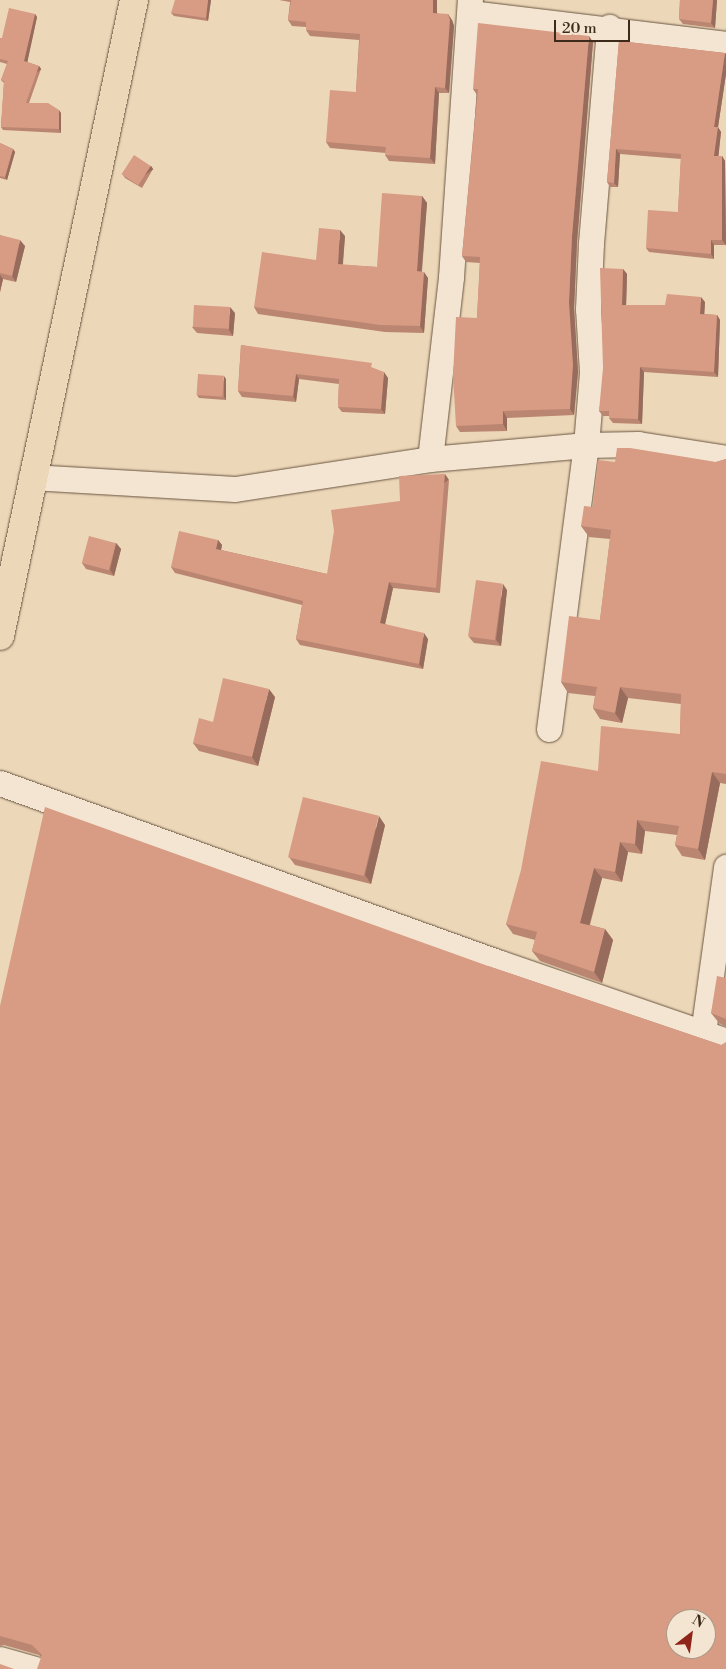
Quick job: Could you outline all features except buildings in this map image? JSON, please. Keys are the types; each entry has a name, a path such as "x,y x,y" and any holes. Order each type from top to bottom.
{"highway":[{"path":"0,636 31,477 134,0"}],"street":[{"path":"430,460 451,277 470,6 726,44"},
{"path":"549,729 586,445 592,372 588,309 590,252 610,27"},
{"path":"31,477 235,489 430,460 586,445 638,444 726,458"},
{"path":"0,783 491,960 715,1037 726,868"},
{"path":"0,1659 35,1669"}]}
